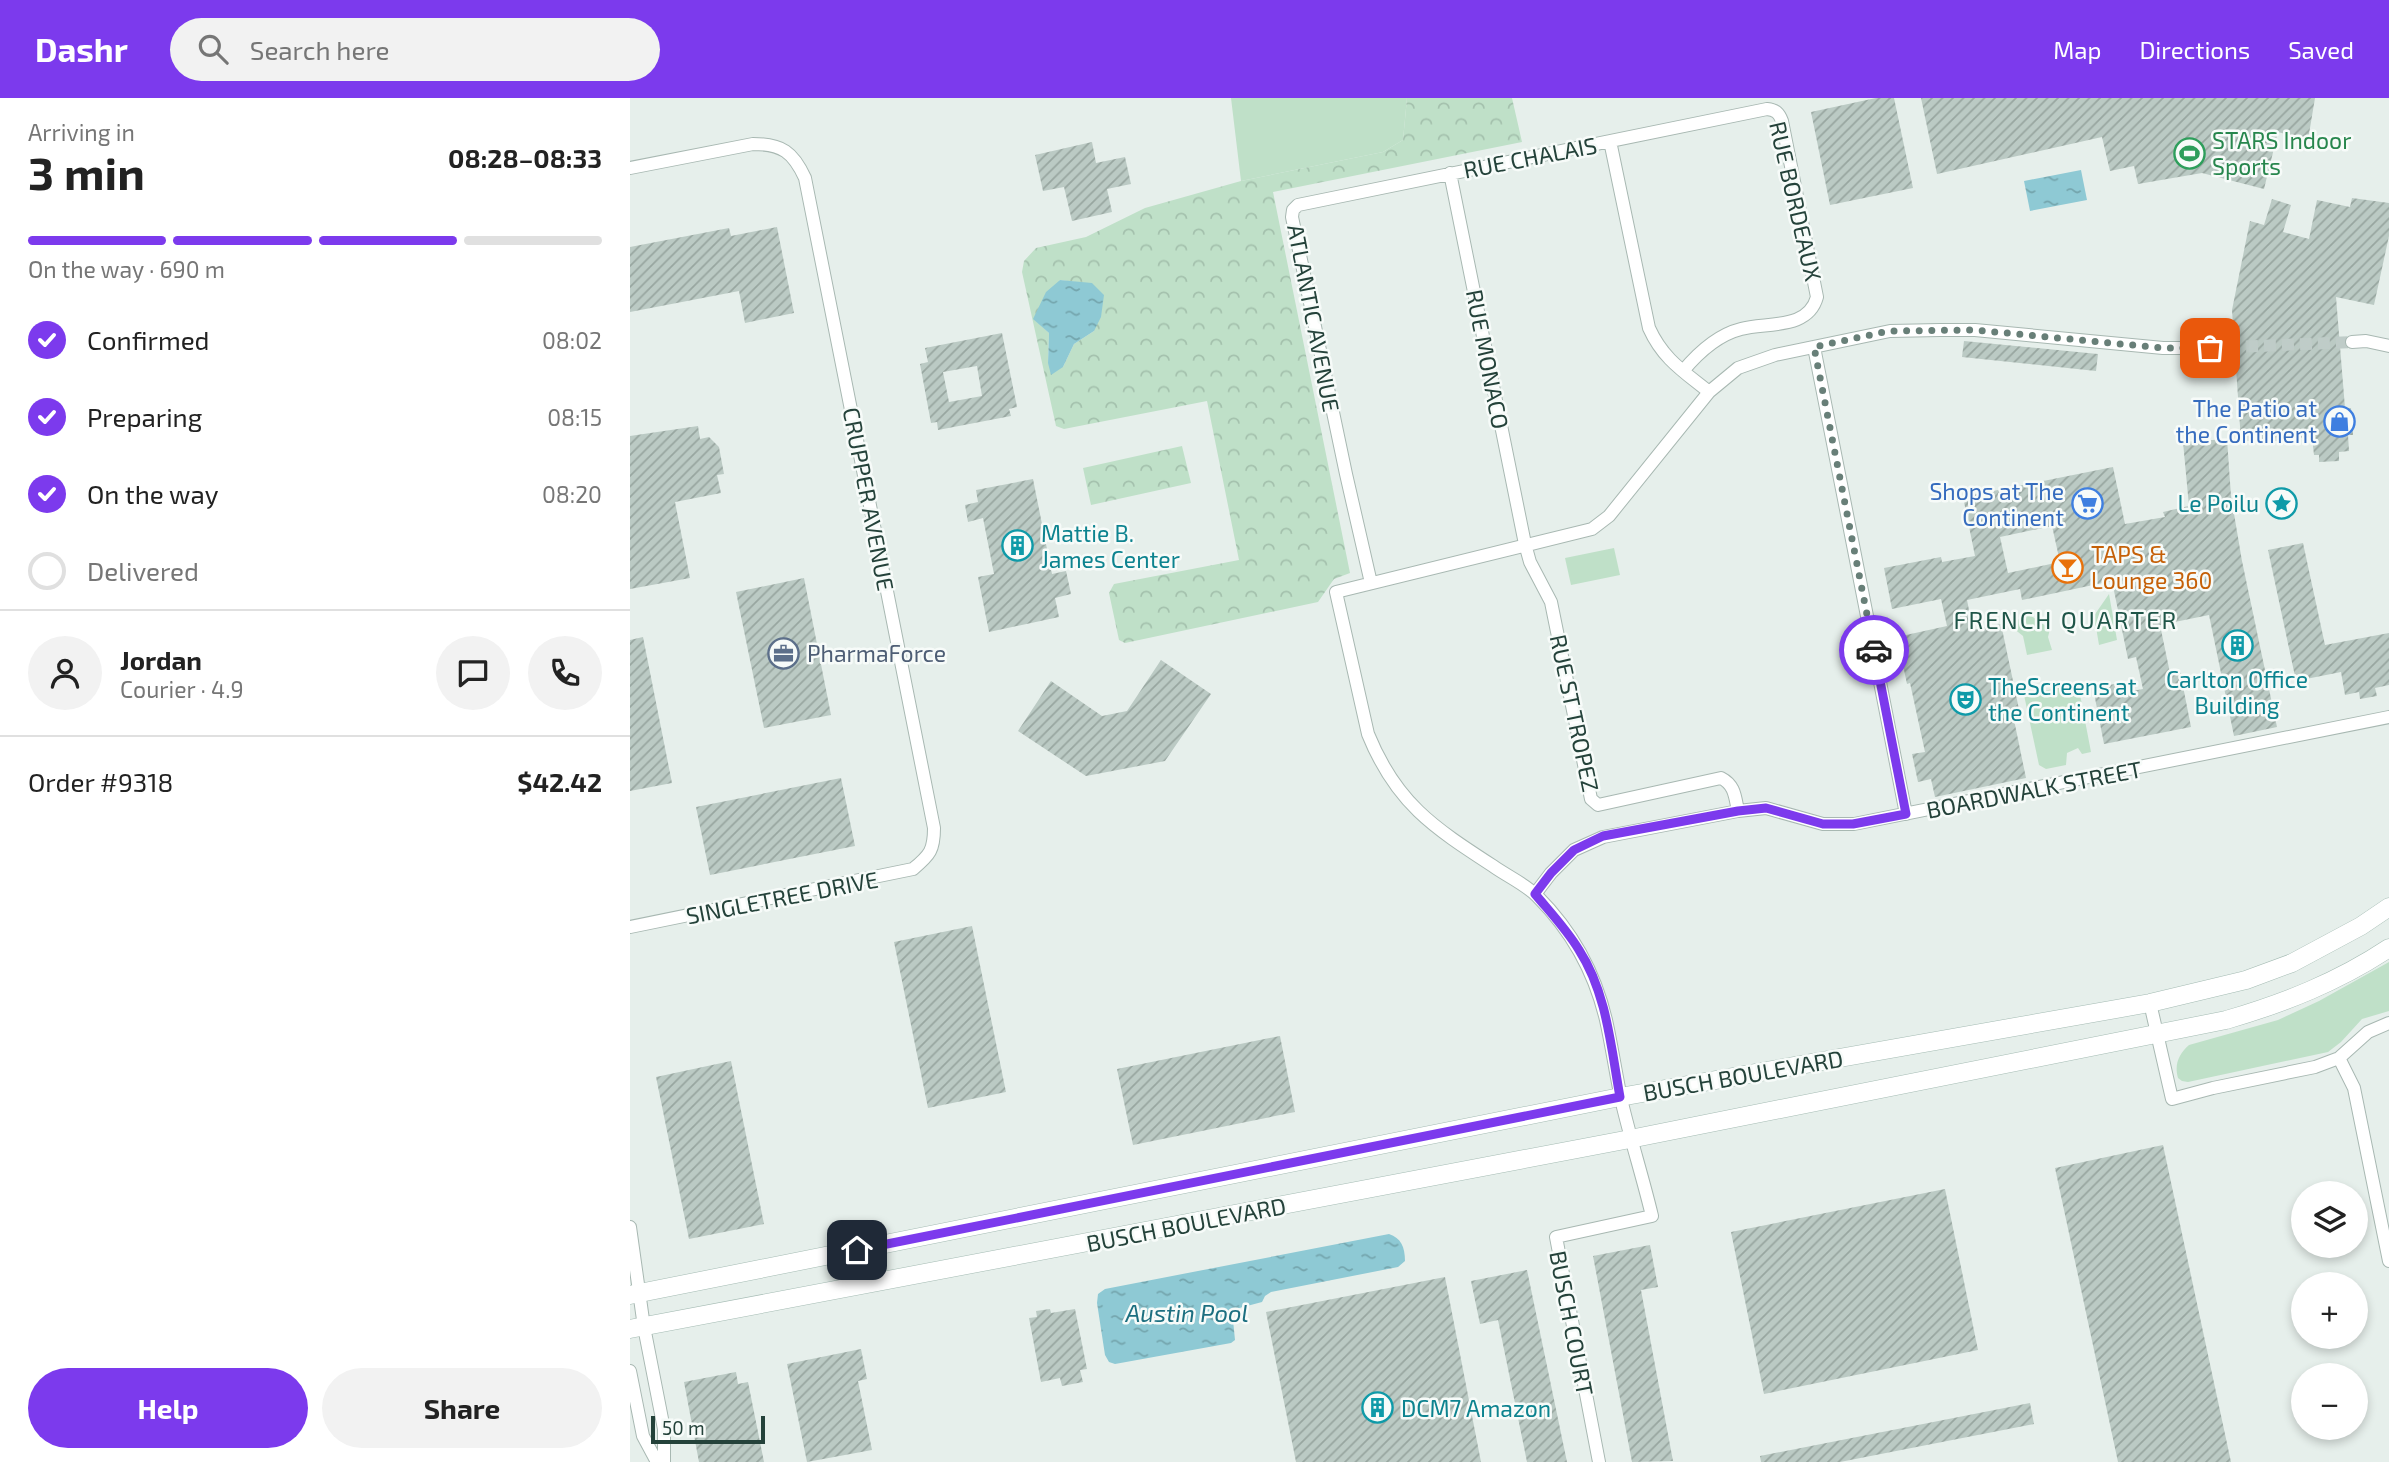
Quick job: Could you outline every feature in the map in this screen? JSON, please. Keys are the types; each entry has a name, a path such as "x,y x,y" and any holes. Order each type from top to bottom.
{"main road":[{"name":"BUSCH BOULEVARD","path":"634,1295 1620,1097 2150,1003 2246,980 2292,963 2361,926 2389,907"},
{"name":"BUSCH BOULEVARD","path":"637,1328 1630,1139 2157,1035 2226,1020 2281,1004 2324,985 2389,948"}],"street":[{"name":"RUE BORDEAUX","path":"1610,141 1767,109 1779,114 1782,121 1817,297 1814,307 1808,316 1798,320 1739,329 1714,341 1683,371"},
{"name":"RUE CHALAIS","path":"1450,173 1610,141"},
{"path":"1610,141 1649,328 1667,358 1709,392"},
{"name":"CRUPPER AVENUE","path":"630,168 753,144 770,144 784,149 797,162 805,178 934,828 934,842 929,856"},
{"name":"RUE MONACO","path":"1450,173 1525,544"},
{"name":"ATLANTIC AVENUE","path":"1371,583 1343,461 1292,217 1293,210 1304,202 1450,173"},
{"path":"1620,1097 1606,1018 1594,980 1580,951 1535,894 1436,829 1413,808 1393,783 1377,756 1368,734 1336,592 1592,529 1609,516 1709,392 1738,368 1775,355 1889,331 1975,330 2163,348 2210,348"},
{"path":"2352,342 2366,341 2389,346"},
{"path":"1814,347 1906,814"},
{"name":"RUE ST TROPEZ","path":"1525,544 1530,562 1551,602 1591,799 1598,805 1721,778 1733,788 1738,811"},
{"name":"BOARDWALK STREET","path":"1535,894 1574,850 1603,836 1766,808 1823,824 1853,824 2389,717"},
{"name":"SINGLETREE DRIVE","path":"630,927 894,875 913,869 929,856"},
{"path":"2150,1003 2172,1099 2315,1067 2339,1058 2368,1032 2389,1023"},
{"path":"2339,1058 2354,1088 2389,1261"},
{"name":"BUSCH COURT","path":"1599,1462 1556,1237 1652,1216 1620,1097"},
{"path":"630,1227 637,1328 664,1429 664,1462"},
{"path":"630,1371 643,1436 657,1462"}],"green space":[{"path":"1231,98 1407,98 1403,140 1383,152 1241,181"},
{"path":"1407,98 1512,98 1522,142 1273,192 1350,573 1334,579 1318,602 1125,643 1119,640 1109,593 1114,584 1239,560 1207,401 1064,429 1056,426 1022,272 1024,261 1036,248 1086,237 1145,208 1241,181 1383,152 1403,140","holes":["1060,280 1075,282 1094,331 1074,344 1063,367 1048,363 1049,333 1034,319"]},
{"path":"1182,446 1191,483 1091,505 1083,468"},
{"path":"1614,548 1620,575 1571,585 1565,558"},
{"path":"2109,594 2117,640 2099,645 2096,627 2091,620"},
{"path":"2024,611 2050,629 2048,637 2052,650 2027,655 2023,636 2013,628"},
{"path":"2078,684 2091,752 2082,754 2078,748 2067,753 2066,765 2046,769 2039,765 2024,695"},
{"path":"2389,962 2389,1011 2362,1019 2328,1052 2188,1082 2178,1078 2178,1060 2189,1045 2278,1020 2319,1001"}],"water":[{"path":"2081,170 2087,200 2030,211 2024,181"},
{"path":"1060,280 1092,283 1104,295 1101,317 1094,331 1074,344 1063,367 1051,375 1048,363 1049,333 1033,319 1046,292"},
{"name":"Austin Pool","path":"1389,1234 1397,1238 1403,1247 1405,1261 1398,1267 1271,1292 1262,1302 1232,1310 1235,1340 1231,1343 1115,1364 1109,1362 1105,1355 1097,1303 1098,1294 1105,1289"}],"building":[{"path":"1876,98 1894,98 1913,188 1830,205 1811,112"},
{"name":"STARS Indoor Sports","path":"1921,98 2315,98 2308,140 2278,132 2264,189 2202,173 2138,184 2134,166 2110,171 2102,137 1937,174"},
{"path":"1092,142 1096,163 1125,157 1131,184 1107,189 1112,212 1072,221 1064,187 1043,191 1035,155"},
{"path":"2352,198 2389,203 2389,236 2374,305 2336,297 2345,408 2351,408 2353,435 2348,435 2349,451 2339,452 2339,461 2319,462 2319,455 2314,455 2312,437 2284,441 2241,441 2232,310 2250,221 2264,225 2272,199 2291,205 2283,232 2309,239 2317,200 2350,207"},
{"path":"777,227 794,313 745,323 739,291 630,312 630,247 729,228 731,236"},
{"path":"1002,333 1017,407 1009,409 1011,416 938,430 937,422 931,423 920,364 928,362 925,348","holes":["977,366 982,396 949,402 943,372"]},
{"path":"1964,341 2098,354 2096,371 1962,357"},
{"path":"698,426 700,439 709,437 719,447 724,474 717,475 721,493 675,502 690,578 630,589 630,436"},
{"path":"2227,439 2231,496 2242,561 2277,727 2234,736 2209,615 2160,625 2170,673 2180,671 2191,727 2104,744 2093,688 2115,684 2117,694 2143,689 2136,657 2128,659 2112,581 2022,600 2020,589 1967,600 1973,630 2001,624 2020,714 2013,715 2026,778 1935,797 1931,779 1918,782 1912,754 1925,752 1897,637 1947,626 1941,599 1892,609 1884,568 1941,557 1942,562 1975,556 1963,497 2113,467 2125,524 2165,517 2163,512 2189,506 2183,442","holes":["2052,526 2060,562 2008,573 2000,537"]},
{"name":"Mattie B. James Center","path":"1033,479 1052,574 1066,571 1071,594 1055,598 1059,617 989,632 978,577 994,574 983,518 968,522 965,505 978,502 976,490"},
{"path":"2303,543 2325,645 2389,633 2389,685 2375,688 2377,696 2360,699 2359,692 2345,695 2341,672 2296,681 2268,550"},
{"name":"PharmaForce","path":"804,578 831,715 764,728 736,592"},
{"path":"643,637 672,783 630,791 630,640"},
{"path":"1161,660 1211,694 1165,761 1086,776 1018,731 1051,681 1102,716 1127,711"},
{"path":"841,778 855,846 710,875 696,807"},
{"path":"972,926 1006,1092 928,1108 894,942"},
{"path":"1280,1036 1295,1112 1133,1145 1117,1069"},
{"path":"731,1061 764,1224 689,1239 656,1077"},
{"path":"2163,1145 2231,1462 2118,1462 2055,1168"},
{"path":"1945,1189 1978,1350 1764,1394 1731,1232"},
{"path":"1650,1245 1658,1287 1641,1290 1673,1461 1632,1462 1593,1256"},
{"path":"1527,1270 1567,1462 1527,1462 1498,1320 1480,1324 1471,1281"},
{"name":"DCM7 Amazon","path":"1445,1277 1481,1462 1296,1462 1266,1312"},
{"path":"1050,1309 1051,1313 1075,1309 1087,1369 1080,1370 1083,1382 1062,1386 1060,1378 1041,1382 1029,1318 1037,1317 1036,1311"},
{"path":"861,1349 867,1379 858,1381 872,1450 807,1462 787,1364"},
{"path":"736,1372 738,1384 748,1382 764,1462 699,1462 684,1382"},
{"path":"2030,1403 2034,1424 1840,1462 1761,1462 1760,1456"}],"tunnel":[{"path":"2210,348 2352,342"}],"way so far":[{"path":"1874,650 1814,347 1889,331 1975,330 2163,348 2210,348"}],"place":[{"name":"STARS Indoor Sports","path":"2189,153"},
{"name":"The Patio at the Continent","path":"2340,421"},
{"name":"Le Poilu","path":"2282,503"},
{"name":"Shops at The Continent","path":"2087,504"},
{"name":"Mattie B. James Center","path":"1018,546"},
{"name":"TAPS & Lounge 360","path":"2068,567"},
{"name":"Carlton Office Building","path":"2237,645"},
{"name":"PharmaForce","path":"784,653"},
{"name":"TheScreens at the Continent","path":"1965,699"},
{"name":"DCM7 Amazon","path":"1378,1408"}],"district":[{"name":"FRENCH QUARTER","path":"2066,619"}],"route":[{"path":"857,1250 1620,1097 1606,1018 1594,980 1580,951 1535,894 1574,850 1603,836 1766,808 1823,824 1853,824 1906,814 1874,650"}]}
